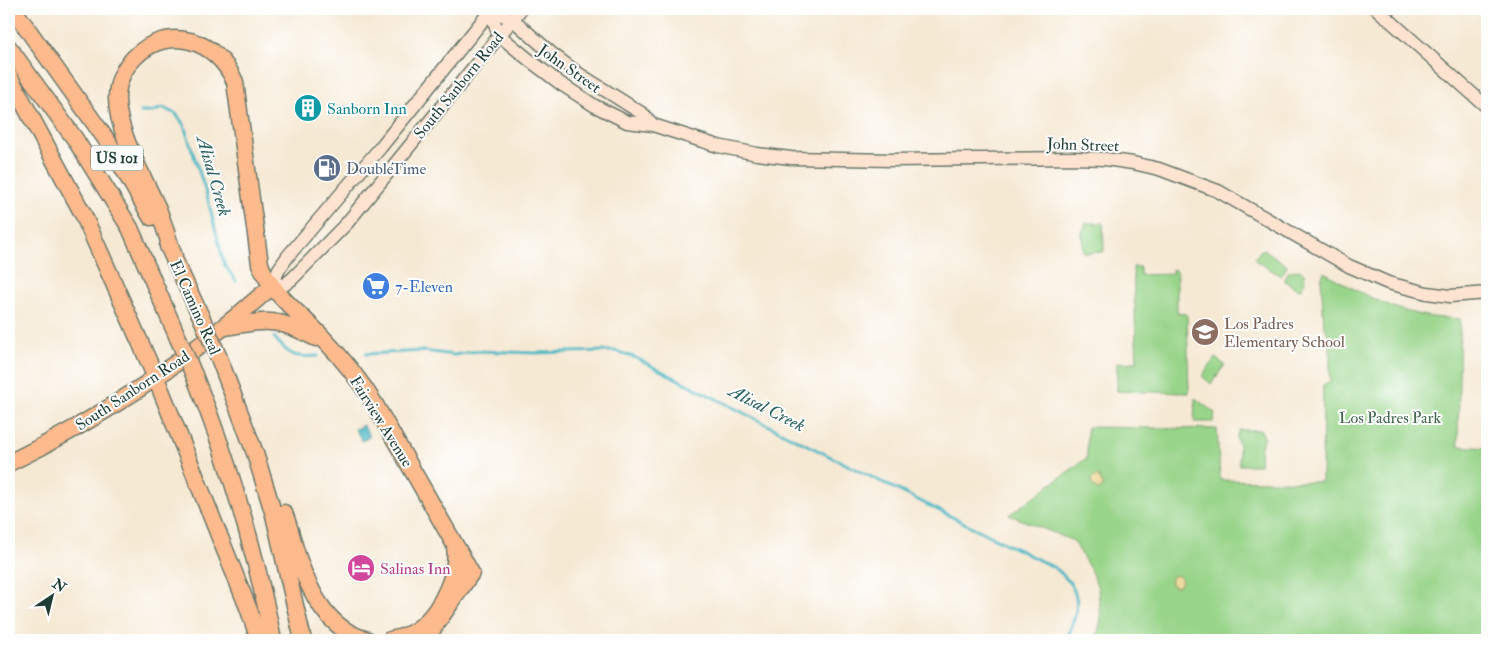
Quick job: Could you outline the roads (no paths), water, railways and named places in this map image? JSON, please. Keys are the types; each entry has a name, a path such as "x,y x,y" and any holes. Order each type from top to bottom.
{"highway":[{"name":"El Camino Real","path":"14,9 108,142 174,256 219,358 255,454 274,515 303,640"},
{"name":"Fairview Avenue","path":"174,256 159,212 122,127 117,98 122,73 138,53 158,42 181,39 202,45 214,52 228,68 235,82 260,264 271,287 329,344 355,375 374,403 471,573 425,640"},
{"name":"El Camino Real","path":"9,48 75,139 130,228 194,375 228,462 262,583 273,640"},
{"path":"9,76 83,214 156,378 249,610 259,640"},
{"name":"South Sanborn Road","path":"9,462 73,429 156,378 225,326 271,287"},
{"path":"225,326 267,321 278,322 329,344"},
{"path":"255,454 285,517 298,557 316,596 328,615 339,627 354,636 368,640"},
{"path":"390,640 402,637 418,629 438,605 456,567 457,560 454,542"}],"main road":[{"name":"South Sanborn Road","path":"271,287 284,285 292,279 347,222 521,9"},
{"path":"1378,9 1487,107"},
{"name":"South Sanborn Road","path":"271,287 288,256 368,163 490,10"},
{"name":"John Street","path":"490,10 512,19 576,72 644,114 653,125"},
{"name":"John Street","path":"490,10 499,35 528,59 561,84 595,106 627,122 653,125 718,146 757,154 791,158 892,160 1073,158 1105,159 1133,163 1159,169 1218,191 1349,266 1388,283 1426,293 1450,296 1487,293"}],"water":[{"path":"363,425 370,436 362,441 355,429"}],"waterway":[{"name":"Alisal Creek","path":"141,112 152,112 163,108 176,114 184,125 207,196 224,264 236,281"},
{"name":"Alisal Creek","path":"274,337 288,352 304,357 318,356"},
{"name":"Alisal Creek","path":"366,354 424,351 454,355 477,351 535,353 615,351 636,358 1055,568 1071,585 1077,601 1074,619 1066,640"}],"place":[{"name":"Sanborn Inn","path":"308,108"},
{"name":"DoubleTime","path":"327,168"},
{"name":"7-Eleven","path":"376,286"},
{"name":"Los Padres Elementary School","path":"1205,332"},
{"name":"Salinas Inn","path":"361,568"}],"park label":[{"name":"Los Padres Park","path":"1390,417"}]}
